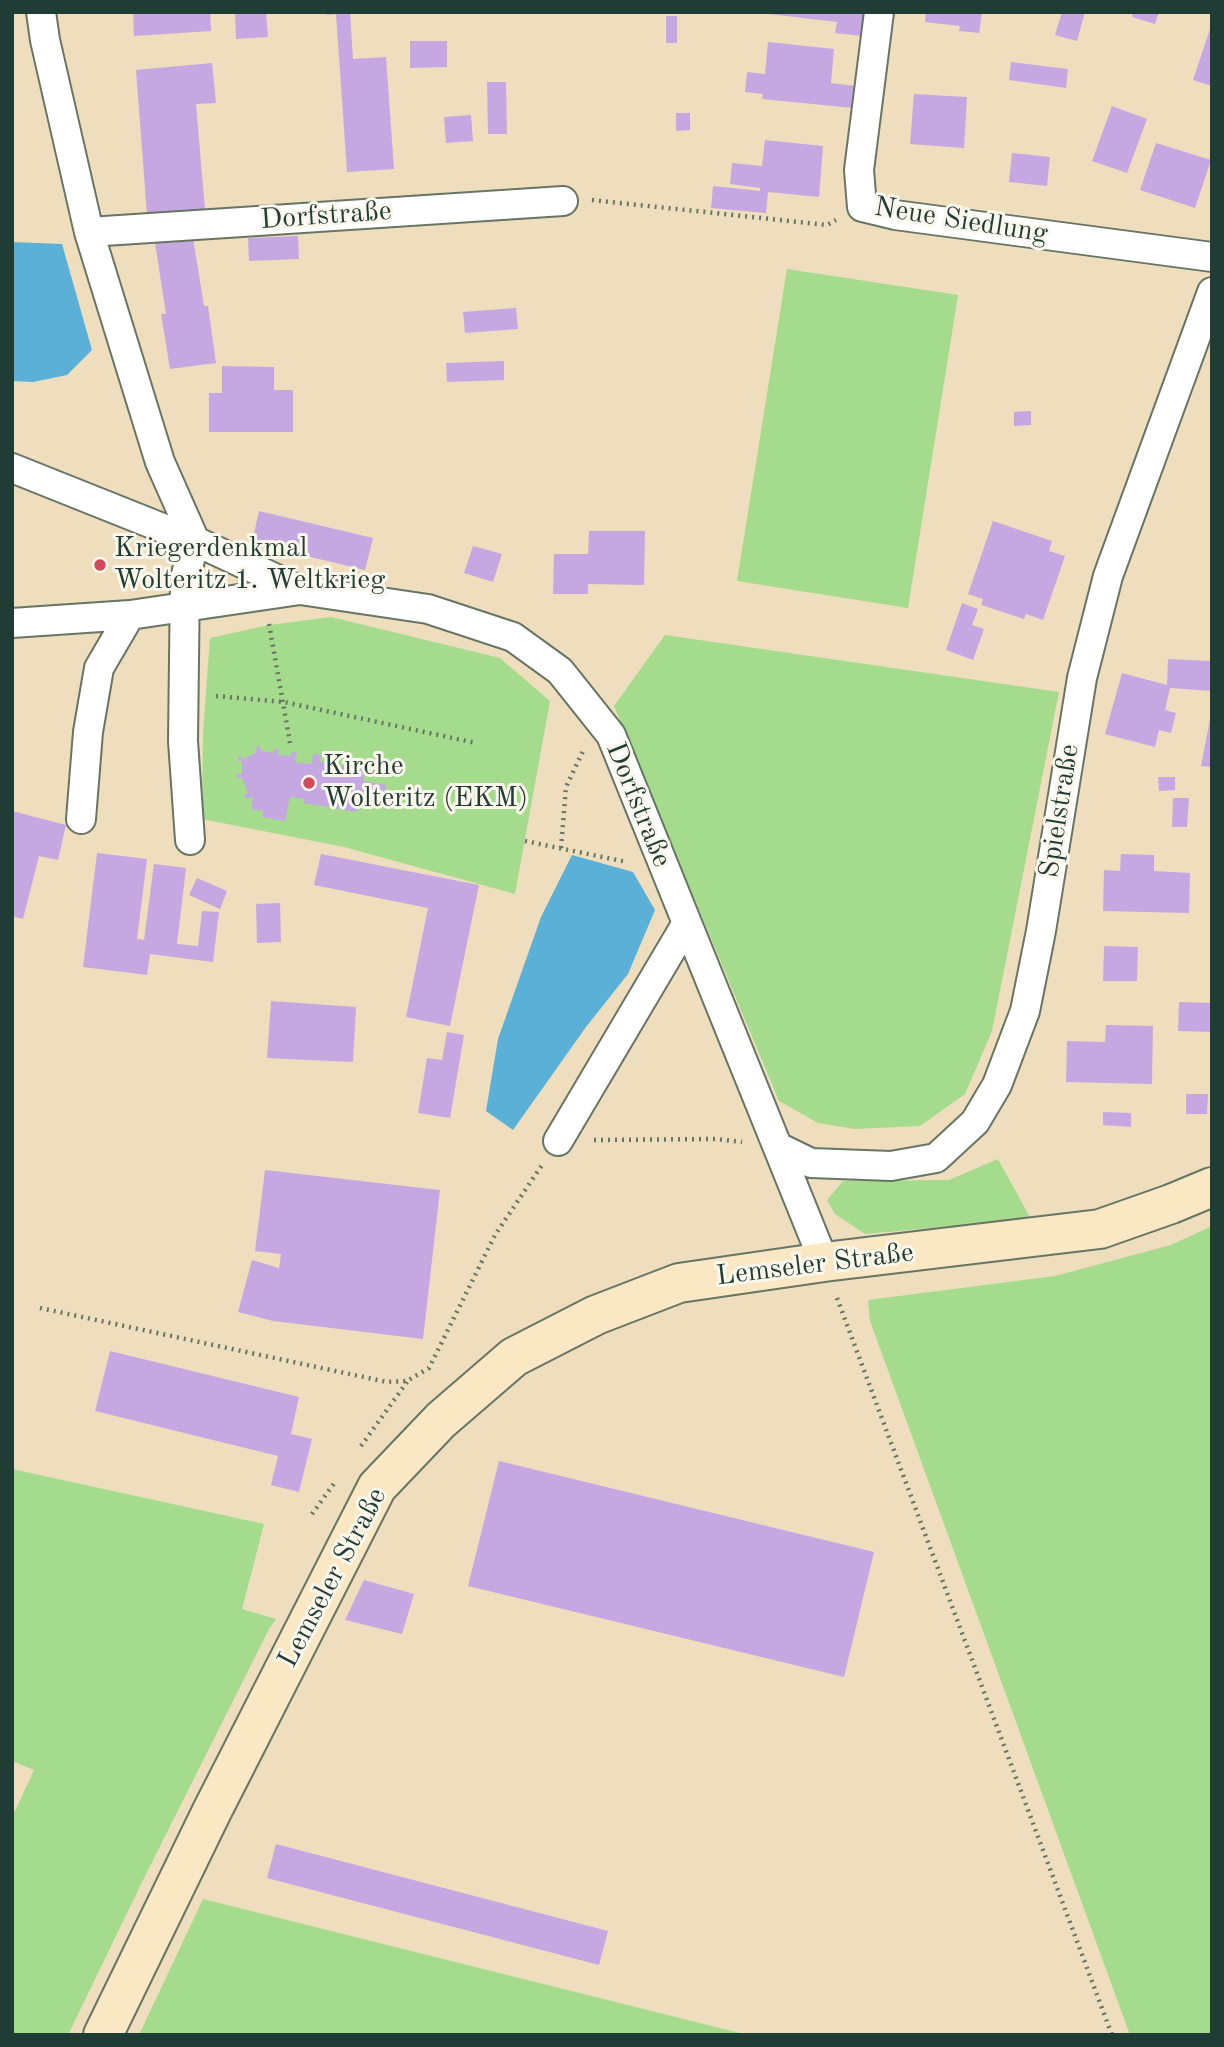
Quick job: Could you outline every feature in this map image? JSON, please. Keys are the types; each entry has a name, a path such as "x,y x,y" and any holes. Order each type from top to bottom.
{"main road":[{"name":"Lemseler Straße","path":"103,2035 224,1787 377,1487 441,1420 514,1357 596,1315 679,1283 824,1262 1100,1229 1171,1205 1212,1187"}],"street":[{"path":"41,12 89,232 160,462 195,541 185,578 183,741 190,840"},
{"name":"Neue Siedlung","path":"880,12 859,170 862,206 895,215 1212,257"},
{"name":"Dorfstraße","path":"89,232 563,201"},
{"name":"Spielstraße","path":"778,1147 811,1163 891,1166 936,1158 975,1122 998,1085 1025,1011 1041,931 1082,678 1108,576 1212,292"},
{"name":"Dorfstraße","path":"12,468 195,541 300,590 428,609 513,637 560,671 611,735 824,1262"},
{"path":"12,623 130,615 300,590"},
{"path":"81,818 88,732 99,668 130,615"},
{"path":"558,1141 687,923"}],"path":[{"path":"563,201 594,200 827,225 862,206"},
{"path":"264,596 290,743"},
{"path":"184,691 284,702 476,743"},
{"path":"561,848 566,787 597,718"},
{"path":"525,841 665,870"},
{"path":"40,1308 387,1382 407,1381 429,1368 495,1235 558,1141 715,1139 778,1147"},
{"path":"824,1262 1112,2035"}],"green space":[{"path":"787,269 958,295 908,608 737,581"},
{"path":"331,617 500,658 550,701 515,894 344,847 202,819 203,733 210,638 269,625"},
{"path":"665,635 1059,692 992,1031 965,1094 920,1126 855,1129 818,1123 779,1101 614,706"},
{"path":"998,1159 1031,1219 865,1234 835,1214 827,1200 843,1181 949,1180"},
{"path":"1212,1226 1212,2035 1130,2035 870,1321 868,1300 1055,1276 1171,1245"},
{"path":"12,1469 264,1524 242,1609 276,1619 143,1880 68,2035 12,2035 12,1811 15,1811 34,1770 12,1761"},
{"path":"203,1899 748,2035 139,2035"}],"water":[{"path":"12,242 62,244 92,350 67,375 33,382 12,381"},
{"path":"572,855 633,872 655,910 628,974 586,1027 513,1130 486,1111 498,1039 541,917"}],"building":[{"path":"133,12 210,12 211,31 134,36"},
{"path":"235,12 266,12 268,37 236,39"},
{"path":"327,12 350,12 353,59 386,57 394,169 347,172 336,14 327,15"},
{"path":"769,12 864,12 862,36 835,33 837,22"},
{"path":"926,12 982,12 979,33 959,31 960,26 925,22"},
{"path":"1062,12 1085,12 1077,41 1055,35"},
{"path":"1133,12 1159,12 1155,24 1132,17"},
{"path":"666,16 677,16 677,43 666,43"},
{"path":"1212,26 1212,86 1193,80"},
{"path":"410,41 447,41 447,67 410,68"},
{"path":"768,42 834,49 831,83 855,86 853,108 762,99 763,94 745,92 747,72 765,74"},
{"path":"1011,62 1068,69 1066,88 1009,80"},
{"path":"212,63 216,103 196,104 205,210 147,215 136,70"},
{"path":"487,82 506,82 507,134 488,134"},
{"path":"914,94 967,97 964,148 910,144"},
{"path":"1112,106 1147,119 1127,173 1092,161"},
{"path":"676,113 690,113 690,130 676,131"},
{"path":"471,115 473,141 446,143 444,117"},
{"path":"765,140 823,146 819,197 768,192 766,213 711,208 713,186 760,191 760,188 730,184 732,163 762,166"},
{"path":"1156,143 1211,160 1195,208 1140,190"},
{"path":"1012,153 1050,157 1047,186 1009,182"},
{"path":"298,236 299,259 249,261 248,238"},
{"path":"193,238 204,306 208,306 216,363 170,369 161,314 166,314 155,243"},
{"path":"516,308 518,329 465,333 463,312"},
{"path":"504,361 504,380 447,382 446,363"},
{"path":"222,366 274,367 274,390 293,390 293,432 209,432 209,393 222,393"},
{"path":"1031,411 1031,425 1014,426 1014,412"},
{"path":"259,511 373,538 365,570 252,543"},
{"path":"993,521 1052,541 1049,551 1065,556 1043,620 1026,614 1024,619 981,605 983,599 968,594"},
{"path":"589,531 645,531 644,585 588,584 588,594 553,594 554,554 588,554"},
{"path":"473,546 502,554 493,582 464,573"},
{"path":"962,603 978,609 972,625 984,629 973,660 946,650"},
{"path":"1168,659 1212,661 1212,691 1170,688 1165,710 1176,713 1171,733 1159,730 1155,747 1105,734 1122,673 1167,685"},
{"path":"1212,714 1212,767 1201,766"},
{"name":"Kirche Wolteritz (EKM)","path":"260,746 261,751 274,753 274,749 279,749 278,755 291,756 292,752 297,752 295,762 312,764 313,754 321,755 320,762 365,770 363,781 386,785 383,804 359,800 357,812 304,803 304,799 290,797 285,821 262,817 263,811 251,809 253,798 246,799 244,796 248,793 242,778 236,778 237,774 242,774 242,762 237,760 240,756 244,759 257,752 255,747"},
{"path":"1158,777 1175,777 1175,790 1159,791"},
{"path":"1173,798 1189,798 1187,827 1172,827"},
{"path":"12,811 66,825 58,860 39,856 23,919 12,916"},
{"path":"97,853 147,859 137,939 144,940 154,864 186,868 177,944 198,946 202,911 219,912 213,962 150,954 147,975 83,967"},
{"path":"321,854 479,885 450,1026 406,1017 428,908 314,885"},
{"path":"1121,854 1154,855 1154,871 1190,873 1189,913 1103,911 1104,870 1120,871"},
{"path":"197,878 227,891 220,909 189,895"},
{"path":"280,903 281,942 257,943 256,904"},
{"path":"1104,946 1138,947 1137,981 1103,981"},
{"path":"271,1001 356,1007 353,1062 267,1058"},
{"path":"1179,1002 1212,1003 1212,1032 1178,1031"},
{"path":"1106,1025 1153,1026 1152,1084 1066,1082 1067,1041 1105,1042"},
{"path":"447,1032 464,1035 450,1118 418,1113 427,1058 442,1060"},
{"path":"1186,1094 1208,1094 1207,1114 1186,1114"},
{"path":"1103,1112 1131,1113 1131,1127 1103,1125"},
{"path":"265,1170 440,1190 423,1339 273,1321 238,1312 252,1260 279,1268 281,1254 255,1251"},
{"path":"110,1351 299,1397 291,1434 312,1439 299,1492 271,1485 278,1456 95,1411"},
{"path":"499,1461 874,1552 844,1677 468,1586"},
{"path":"364,1580 414,1594 402,1634 345,1620"},
{"path":"276,1844 608,1931 599,1965 267,1878"}],"place":[{"name":"Kriegerdenkmal Wolteritz 1. Weltkrieg","path":"100,565"},
{"name":"Kirche Wolteritz (EKM)","path":"309,783"}]}
